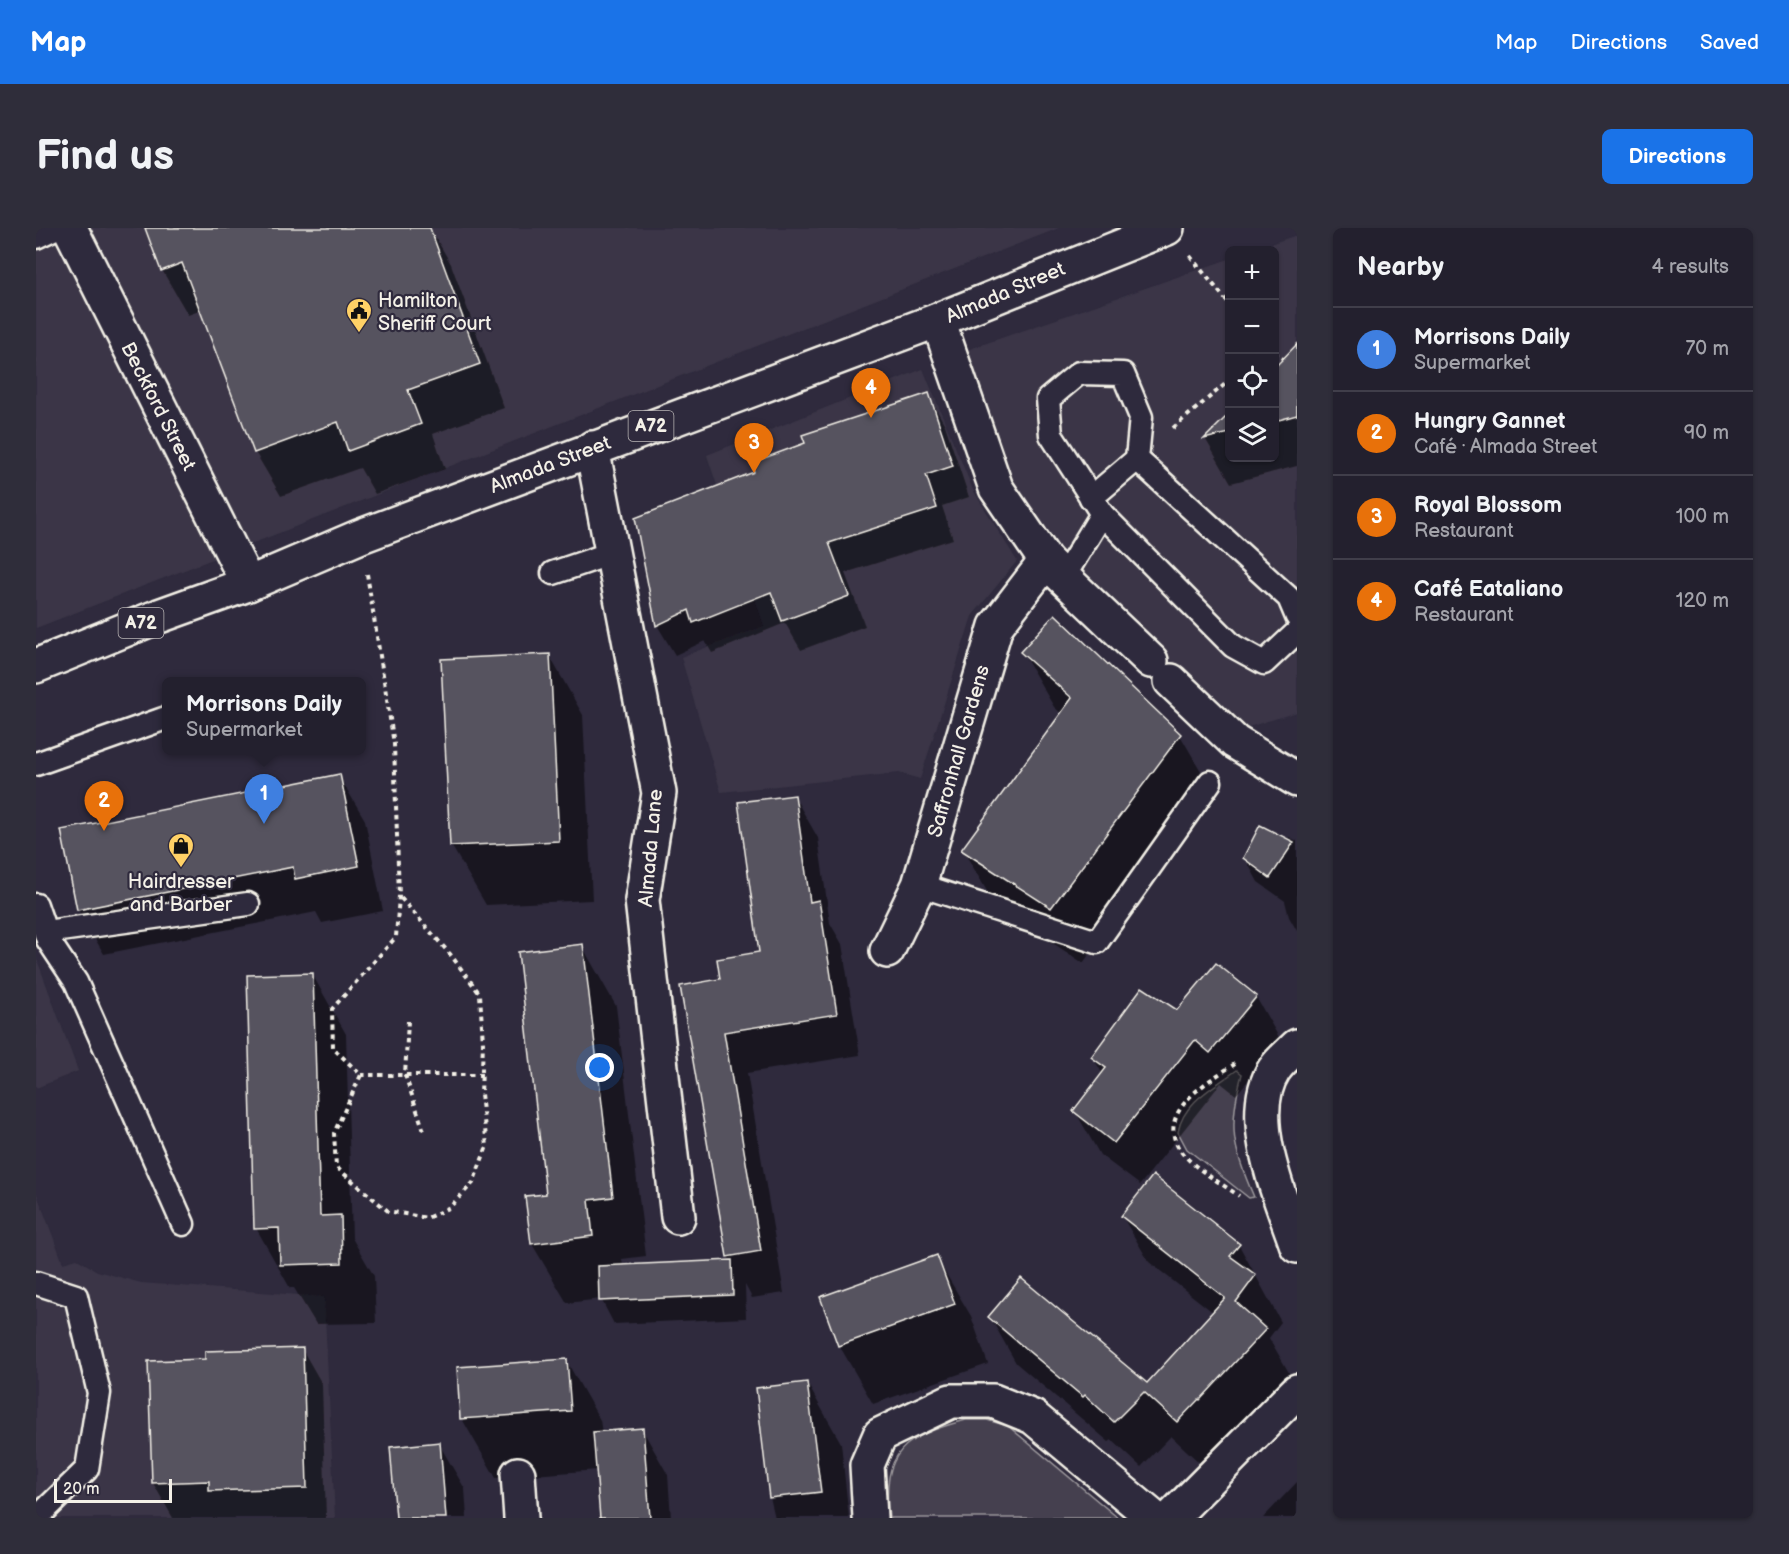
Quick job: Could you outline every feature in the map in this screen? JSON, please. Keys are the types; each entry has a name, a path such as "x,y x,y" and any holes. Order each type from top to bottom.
{"street":[{"name":"Beckford Street","path":"70,228 248,584"},
{"name":"Almada Street","path":"36,666 159,616 248,584 361,536 938,320 1054,271 1167,228"},
{"path":"938,320 996,488 1054,570 1235,742 1297,780"},
{"name":"Almada Lane","path":"592,448 659,793 642,900 678,1218"},
{"name":"Saffronhall Gardens","path":"887,951 919,885 996,626 1054,570"},
{"path":"1297,1046 1274,1070 1263,1105 1265,1145 1297,1246"},
{"path":"1172,1518 1297,1391"},
{"path":"870,1518 867,1465 880,1435 951,1401 993,1401 1033,1418 1154,1518"},
{"path":"518,1474 521,1518"}],"lane":[{"path":"36,237 55,228"},
{"path":"1054,570 1097,506 1137,459 1141,417 1124,374 1079,373 1048,399 1051,435 1097,506 1233,646 1264,663 1297,632"},
{"path":"1137,459 1288,598 1297,616"},
{"path":"553,573 612,553"},
{"path":"36,764 162,719"},
{"path":"919,885 1096,942 1210,782"},
{"path":"43,937 248,904"},
{"path":"36,905 43,937 76,982 183,1224"},
{"path":"36,1283 76,1296 99,1394 87,1469 42,1513 36,1514"}],"path":[{"path":"1187,253 1198,270 1225,300"},
{"path":"1277,354 1283,359"},
{"path":"1137,459 1225,384"},
{"path":"361,536 394,744 399,896 396,937 332,1009 333,1048 361,1075 482,1075"},
{"path":"361,1075 334,1133 336,1167 388,1211 427,1218 450,1207 473,1183 487,1146 481,1094 480,994 450,954 399,896"},
{"path":"408,1021 405,1075 425,1134"},
{"path":"1271,1079 1240,1062 1204,1083 1187,1099 1172,1129 1175,1143 1185,1156 1254,1207 1283,1205"}],"shaded area":[{"path":"36,228 1059,228 36,628"},
{"path":"1297,235 1297,712 1245,728 1057,559 1003,473 967,350 1225,260 1225,462 1279,462 1279,246 1265,246"},
{"path":"923,369 973,490 1017,561 972,616 920,779 899,773 721,792 681,657 764,626 707,455"},
{"path":"36,957 78,1071 36,1088"},
{"path":"1237,1070 1242,1074 1235,1109 1234,1137 1241,1164 1254,1197 1249,1198 1187,1149 1178,1132 1181,1121 1193,1104"},
{"path":"36,1192 63,1263 77,1259 97,1271 141,1283 324,1297 335,1518 36,1518"},
{"path":"966,1420 987,1420 1008,1426 1118,1518 889,1518 889,1477 894,1462 902,1450 913,1440 927,1433"}],"building":[{"name":"Hamilton Sheriff Court","path":"145,228 430,228 480,364 408,390 421,424 348,451 338,422 254,453 182,263 161,271"},
{"path":"1297,344 1297,415 1279,420 1279,408 1279,363"},
{"path":"929,393 953,466 926,475 937,508 829,543 849,596 782,621 771,592 693,623 689,610 656,626 635,518 754,472 751,463 805,443 802,435"},
{"path":"1225,418 1225,434 1204,439"},
{"path":"1055,614 1181,734 1051,908 961,850 1072,698 1020,652"},
{"path":"550,654 559,841 450,846 441,659"},
{"path":"340,774 359,866 295,879 293,867 77,910 61,830"},
{"path":"795,795 810,902 819,900 837,1014 724,1032 761,1251 727,1257 680,986 720,979 717,959 759,952 738,802"},
{"path":"1260,825 1294,842 1270,878 1243,858"},
{"path":"583,944 613,1197 589,1200 593,1236 531,1244 525,1196 546,1194 518,952"},
{"path":"1216,963 1257,996 1210,1053 1195,1040 1114,1143 1073,1111 1106,1068 1091,1057 1142,987 1177,1010"},
{"path":"313,973 320,1216 341,1215 342,1263 280,1265 279,1228 254,1229 247,975"},
{"path":"1153,1175 1240,1244 1230,1256 1256,1275 1236,1302 1266,1329 1177,1422 1144,1392 1114,1422 1085,1395 1083,1397 988,1317 1021,1278 1147,1383 1225,1298 1121,1216"},
{"path":"937,1255 955,1304 838,1346 820,1297"},
{"path":"732,1260 733,1295 599,1301 598,1266"},
{"path":"303,1348 307,1488 209,1491 209,1481 152,1483 148,1361 205,1359 205,1351"},
{"path":"567,1359 571,1411 460,1419 457,1367"},
{"path":"807,1382 821,1492 769,1498 756,1388"},
{"path":"643,1428 650,1518 600,1518 593,1432"},
{"path":"440,1442 446,1518 396,1518 390,1447"}],"place":[{"name":"Hamilton Sheriff Court","path":"359,334"},
{"name":"Café Eataliano","path":"871,418"},
{"name":"Royal Blossom","path":"754,473"},
{"name":"Morrisons Daily","path":"264,824"},
{"name":"Hungry Gannet","path":"104,831"},
{"name":"Hairdresser and Barber","path":"181,869"}]}
